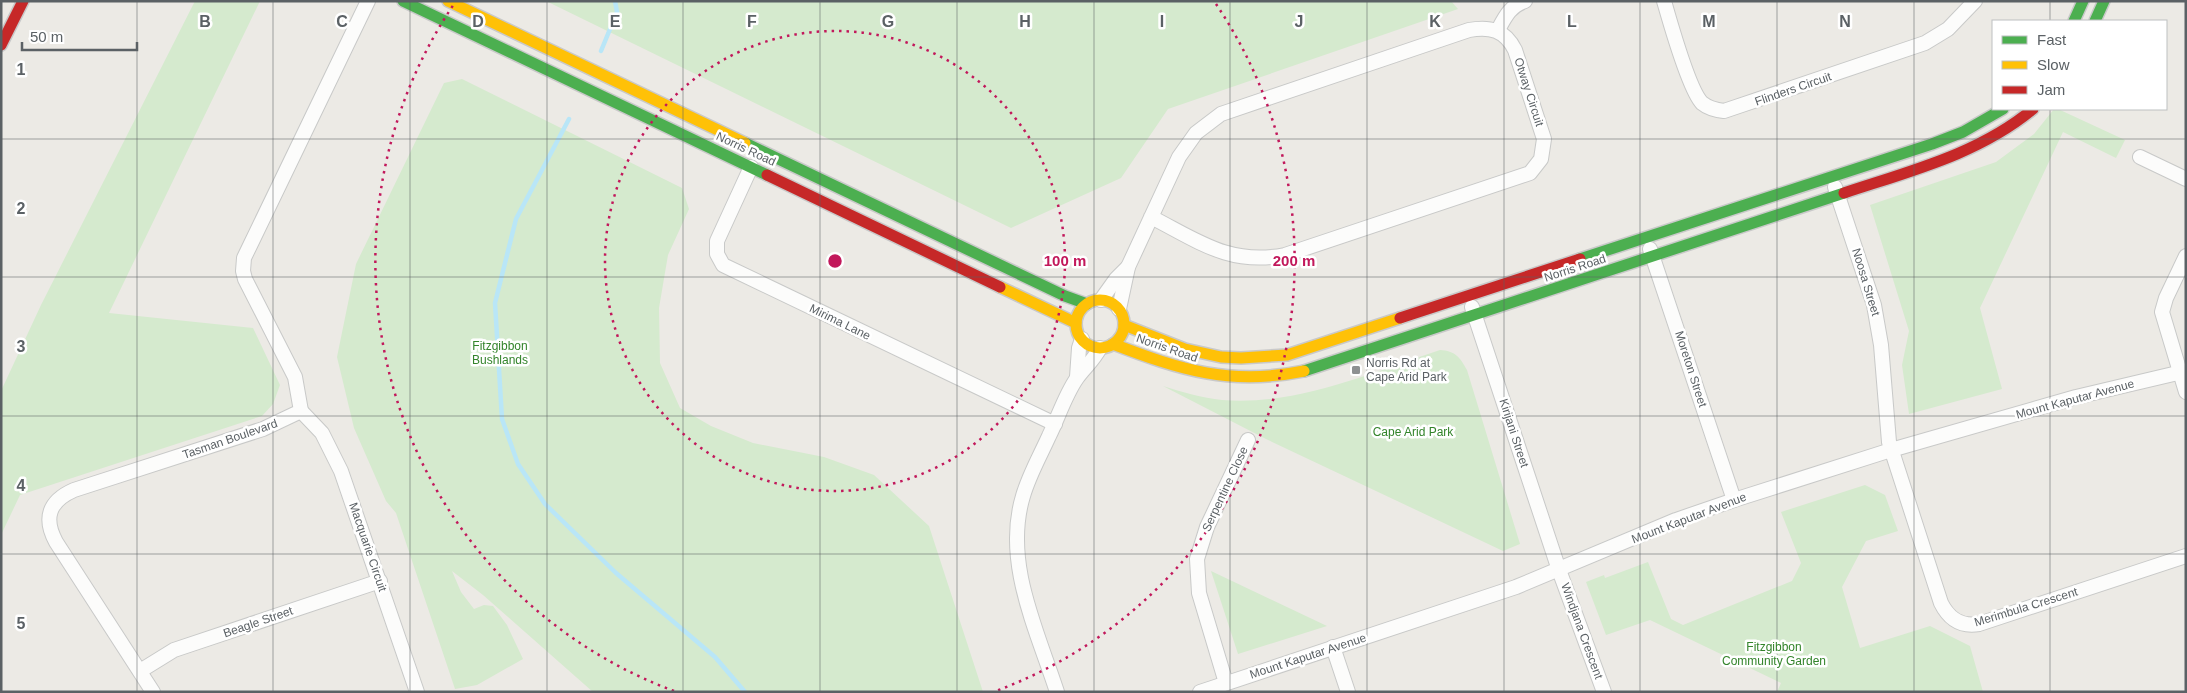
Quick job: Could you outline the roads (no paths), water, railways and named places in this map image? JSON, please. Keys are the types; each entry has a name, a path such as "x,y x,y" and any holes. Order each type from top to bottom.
{"main road":[{"path":"1,45 23,1"},
{"name":"Norris Road","path":"403,1 1076,323"},
{"name":"Norris Road","path":"448,1 1064,296 1087,304"},
{"path":"2074,20 2084,1"},
{"path":"2095,20 2104,1"},
{"name":"Norris Road","path":"1124,325 1162,342 1196,354 1230,359 1287,356 1963,132 2001,110"},
{"name":"Norris Road","path":"1107,346 1196,373 1229,378 1272,378 1315,368 1968,150 2008,128 2031,110"},
{"path":"1101,300 1114,304 1119,309 1124,325 1123,332 1107,346 1087,344 1082,339 1076,323 1078,316 1087,304 1101,300"}],"street":[{"path":"301,411 295,377 245,278 243,271 244,258 368,1"},
{"path":"1119,309 1128,267 1186,144 1196,133 1221,114 1469,30 1482,27 1498,30 1509,11 1514,6 1525,1"},
{"name":"Flinders Circuit","path":"1664,1 1693,89 1709,108 1724,111 1925,43 1948,29 1974,1"},
{"name":"Otway Circuit","path":"1151,217 1230,255 1257,259 1271,258 1285,255 1530,173 1541,159 1544,139 1515,50 1509,39 1498,30"},
{"path":"2140,157 2186,179"},
{"name":"Mirima Lane","path":"751,167 717,241 717,254 723,264 1055,424"},
{"name":"Noosa Street","path":"1831,177 1874,305 1878,323 1891,450"},
{"name":"Moreton Street","path":"1646,238 1734,500"},
{"path":"2186,256 2166,298 2162,312 2183,372 2186,392"},
{"path":"1101,300 1116,278 1128,267"},
{"name":"Kirijani Street","path":"1468,297 1559,570"},
{"path":"1077,378 1079,348 1082,339"},
{"path":"1057,692 1025,597 1020,576 1017,539 1023,497 1033,470 1077,378 1107,346"},
{"name":"Mount Kaputar Avenue","path":"1200,692 1516,587 1676,520 1734,500 1891,450 2076,397 2183,372"},
{"name":"Macquarie Circuit","path":"301,411 322,433 341,471 417,692"},
{"name":"Tasman Boulevard","path":"153,692 54,540 50,532 49,518 54,505 64,494 74,490 263,429 301,411"},
{"name":"Serpentine Close","path":"1226,683 1199,593 1197,559 1206,526 1248,440"},
{"name":"Merimbula Crescent","path":"1891,450 1941,603 1950,618 1963,624 1979,624 2186,556"},
{"name":"Windjana Crescent","path":"1559,570 1604,692"},
{"name":"Beagle Street","path":"140,672 174,650 380,581"},
{"path":"1333,647 1348,692"}],"waterway":[{"path":"601,51 617,12 615,1"},
{"path":"569,119 516,219 495,303 502,419 518,464 545,504 616,573 715,657 745,692"}],"place":[{"name":"Norris Rd at Cape Arid Park","path":"1356,370"}],"park label":[{"name":"Fitzgibbon Bushlands","path":"500,353"},
{"name":"Cape Arid Park","path":"1413,432"},
{"name":"Fitzgibbon Community Garden","path":"1774,654"}]}
